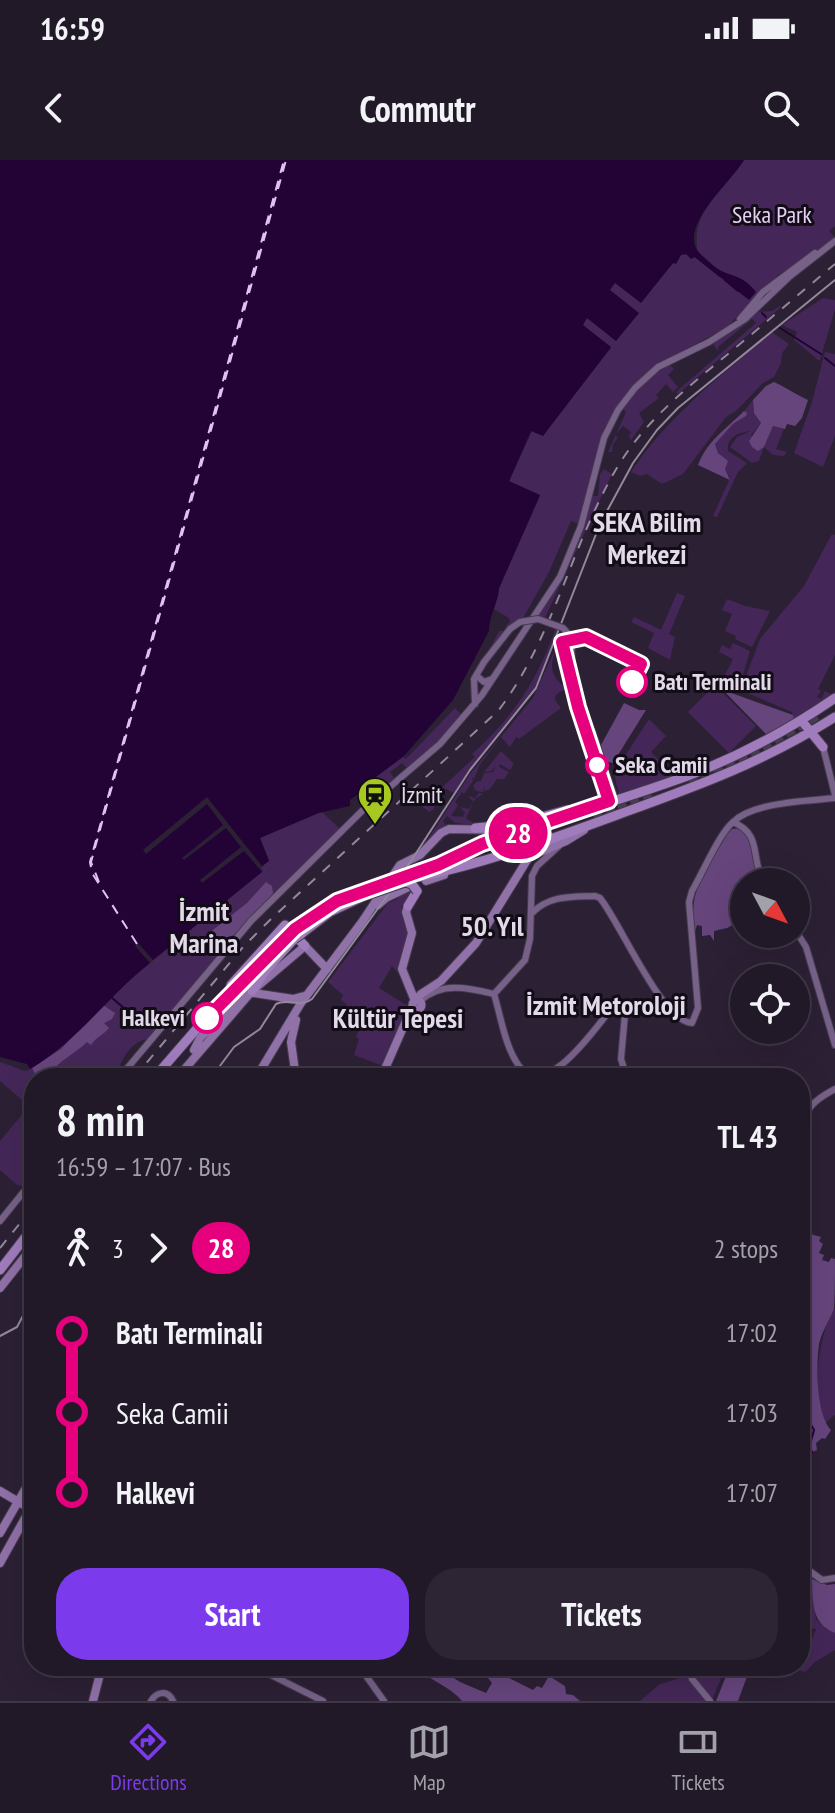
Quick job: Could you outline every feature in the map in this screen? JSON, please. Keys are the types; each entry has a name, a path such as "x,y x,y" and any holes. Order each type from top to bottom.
{"highway":[{"path":"438,869 495,857 594,817 612,800 703,770 789,728 818,721 835,698"},
{"path":"200,1025 295,934 363,893 594,817 618,815 725,776 798,740 835,704"},
{"path":"818,721 823,747"},
{"path":"818,721 823,747"},
{"path":"789,728 800,730 798,740"},
{"path":"629,796 625,803 631,810"},
{"path":"612,800 618,815"},
{"path":"475,828 516,824 574,810 594,817"},
{"path":"363,893 410,887 482,844 574,810"},
{"path":"408,906 410,887"},
{"path":"166,1068 234,981 285,925 305,946"},
{"path":"248,993 295,934"},
{"path":"167,1068 295,934"},
{"path":"262,979 265,995"},
{"path":"0,1261 24,1231"},
{"path":"0,1270 24,1239"},
{"path":"0,1279 24,1248"}],"main road":[{"path":"129,1068 251,921 364,809 434,750 484,694 546,601 570,555 587,506 601,446 619,408 639,384 658,367 735,325 833,242"},
{"path":"475,704 474,676 517,623 532,619 566,629 571,637 573,672 592,747 612,800"},
{"path":"130,1068 267,908 374,805 441,748 484,694 514,648"},
{"path":"484,662 477,676 484,694"},
{"path":"477,676 484,682 492,679"},
{"path":"474,687 484,694"},
{"path":"582,704 612,800"},
{"path":"532,913 559,897 600,898 665,1006 681,1020 692,1023 698,1008 690,897 733,822 741,816 784,804 835,796 823,747"},
{"path":"494,994 525,960 532,913 533,873 594,817"},
{"path":"733,822 746,828 750,835 759,868"},
{"path":"262,1068 308,993 404,862 420,855 445,831 475,828"},
{"path":"385,1068 421,994 441,981 476,943 529,857 566,841"},
{"path":"422,879 495,857"},
{"path":"396,893 412,869 404,862"},
{"path":"294,1068 291,1036 308,998 380,903 410,887"},
{"path":"408,906 406,911 412,935 402,969 416,1004"},
{"path":"262,979 305,946 327,969"},
{"path":"806,948 835,1045"},
{"path":"416,1004 433,993 457,986 494,994"},
{"path":"248,993 296,999 308,993"},
{"path":"179,1068 248,993"},
{"path":"185,1068 248,993"},
{"path":"494,994 516,1061 522,1068"},
{"path":"557,1068 612,1008 620,1008 625,1016 623,1068"},
{"path":"279,1039 291,1047"},
{"path":"810,1107 835,1089"},
{"path":"0,1221 24,1191"},
{"path":"0,1227 24,1198"},
{"path":"0,1288 24,1258"},
{"path":"0,1295 24,1265"},
{"path":"0,1491 24,1505"},
{"path":"0,1533 24,1491"},
{"path":"0,1563 24,1520"},
{"path":"810,1571 824,1581 835,1578"},
{"path":"93,1701 99,1676"},
{"path":"273,1676 323,1701"},
{"path":"366,1676 384,1701"},
{"path":"691,1676 710,1701"},
{"path":"151,1701 161,1693 170,1695 173,1701"}],"green space":[{"name":"Seka Park","path":"744,160 835,160 835,226 829,231 835,238 778,275 727,327 657,365 633,386 604,430 579,524 571,521 549,572 523,618 510,626 489,650 499,631 503,631 510,621 494,609 499,589 540,496 509,482 532,431 543,435 611,348 582,325 587,318 616,340 610,289 615,282 651,288 681,255 698,253 697,238 703,214"},
{"path":"823,298 835,300 835,309 818,360 794,340 797,332 782,325"},
{"path":"780,306 678,394 676,392 756,323 752,319 718,347 718,351 712,343 757,312 772,311"},
{"path":"772,332 789,344 782,353 774,377 763,383 726,417 683,474 662,484 647,474 640,476 631,472 679,414"},
{"path":"825,352 835,354 835,436 823,467 794,453"},
{"path":"669,364 674,369 668,375 678,387 673,392 666,384 656,395 659,398 639,413 644,422 631,440 631,432 623,426 616,434 626,412 622,408 641,385"},
{"path":"753,400 754,413 761,423 751,435 764,447 759,461 752,463 730,447 737,437 751,431 731,439 728,451 747,463 738,472 717,517 713,516 730,478 725,469 727,461 718,453 715,444 733,424 746,416 744,411"},
{"path":"773,426 784,429 776,449 787,452 784,456 773,455 764,447"},
{"path":"615,435 618,438 612,452 608,452"},
{"path":"604,469 612,474 542,624 535,622 567,567 592,496 598,496 600,474"},
{"path":"832,534 835,535 835,655 817,697 821,699 825,691 833,695 794,719 792,712 738,689 760,639 804,586"},
{"path":"677,593 685,596 669,634 675,637 670,660 648,648 654,633 631,622 634,617 661,630"},
{"path":"727,599 770,611 752,647 725,631 732,614 722,610"},
{"path":"556,627 559,629 546,665 528,698 454,793 446,789 429,812 423,807 424,804 475,757 472,754 500,727 523,696"},
{"path":"733,643 750,651 742,678 731,688 725,685 723,679 733,659 719,652 722,645 730,649"},
{"path":"560,644 564,659 559,650 555,652 553,672 565,687 562,664 565,662 572,689 556,695 555,700 561,708 519,739 516,737 510,747 501,737 479,766 464,794 462,792 455,802 458,805 451,816 463,817 465,813 460,807 469,809 473,804 466,818 476,825 455,823 447,816 443,821 446,826 423,847 470,774 533,698 557,645"},
{"path":"715,685 756,726 729,753 688,712"},
{"path":"455,708 463,716 408,769 402,763 390,772 394,778 382,787 373,779 403,757 406,759"},
{"path":"649,719 666,736 651,752 676,777 619,794 614,773"},
{"path":"501,751 514,764 510,770 500,764 499,767 509,772 504,779 497,779 490,789 485,791 483,787 484,792 476,791 473,786 481,781 484,773 493,772 496,766 484,772"},
{"path":"322,812 339,828 349,822 258,908 149,1039 131,1048 119,1068 33,1068 87,1025 118,989 263,871 261,868 269,860 260,838"},
{"path":"412,888 411,899 401,906 410,931 400,969 398,972 392,966 379,988 408,1006 383,1066 354,1055 359,1039 356,1037 363,1019 344,1010 347,1005 341,1000 343,995 328,982 388,903"},
{"path":"0,1062 24,1071 24,1102 0,1081"},
{"path":"24,1112 24,1186 17,1185 0,1170 0,1141"},
{"path":"835,1308 835,1415 825,1423 819,1396 818,1364 824,1333"},
{"path":"812,1579 816,1619 835,1633 835,1650 810,1667 810,1644 816,1629 810,1628"},
{"path":"677,1676 687,1676 707,1701 640,1701 660,1684 677,1679"},
{"path":"694,1676 722,1676 713,1698 698,1685"}],"shaded area":[{"path":"0,160 744,160 702,215 694,239 697,250 710,263 745,281 756,292 749,300 695,257 691,259 686,254 681,255 676,264 673,263 641,303 615,283 610,290 639,313 616,341 587,318 583,325 611,347 543,436 531,431 509,481 540,495 499,588 489,631 453,700 404,756 350,800 350,806 318,813 260,838 269,861 262,866 207,797 143,850 146,854 207,804 223,825 182,858 184,860 226,828 241,847 200,880 202,883 244,851 262,872 153,960 138,943 135,946 150,963 47,1058 29,1068 27,1064 0,1057"},
{"path":"774,382 808,400 802,418 795,426 787,424 785,429 773,426 764,447 758,451 749,441 761,423 754,413 753,400"},
{"path":"744,411 746,416 733,424 715,444 718,453 728,461 725,469 730,480 698,465 712,442"},
{"path":"723,690 793,715 794,719 767,735"},
{"path":"624,703 646,710 613,763 605,761 601,745"},
{"path":"740,828 749,839 756,868 730,868 730,926 714,931 714,941 710,935 702,936 702,926 697,925 693,931 694,902 706,869 732,829"},
{"path":"266,882 272,886 273,894 244,925 226,939 207,940 209,933 247,903"},
{"path":"103,1005 115,1013 112,1019 104,1023 109,1028 91,1045 87,1042 56,1068 32,1068 61,1049"},
{"path":"810,1234 821,1237 819,1241 823,1244 819,1253 824,1255 822,1260 829,1262 831,1258 835,1259 834,1309 820,1339 818,1364 822,1413 831,1430 825,1439 816,1443 817,1450 810,1453"},
{"path":"812,1579 827,1585 835,1584 835,1633 817,1618"},
{"path":"427,1676 451,1676 486,1693 492,1683 489,1676 505,1676 533,1690 537,1686 542,1688 549,1676 565,1686 566,1694 580,1701 462,1701"},
{"path":"726,1676 747,1676 738,1701 716,1701"}],"waterway":[{"path":"695,256 720,276"},
{"path":"725,280 738,291"},
{"path":"762,313 766,317"},
{"path":"780,328 821,354"},
{"path":"825,358 835,366"},
{"path":"111,997 138,1020"},
{"path":"810,1423 814,1430 810,1445"},
{"path":"810,1445 812,1453"}],"ferry route":[{"path":"137,944 92,873 90,862 284,160"},
{"path":"99,882 91,862 286,160"}],"tunnel":[{"path":"688,779 744,757 817,716"},
{"path":"617,805 652,793"},
{"path":"578,807 600,802"},
{"path":"594,818 625,808"}],"tram line":[{"path":"218,1068 234,1047 260,1029 276,1004 303,1003 312,999 398,881 470,770 536,688 600,524 633,463 657,430 678,408 835,280"},
{"path":"0,1336 17,1327 24,1314"}],"railway":[{"path":"142,1068 243,947 498,711 534,653 587,527 629,449 683,392 835,264"},
{"path":"0,1248 24,1218"}],"bus line":[{"name":"28","path":"207,1018 295,929 322,909 349,895 438,865 482,844 609,801 578,707 562,642 586,637 641,664 632,682"}],"place":[{"name":"Batı Terminali","path":"632,682"},
{"name":"Seka Camii","path":"597,765"},
{"name":"İzmit","path":"375,826"},
{"name":"Halkevi","path":"207,1018"}],"district":[{"name":"SEKA Bilim Merkezi","path":"647,538"},
{"name":"50. Yıl","path":"492,926"},
{"name":"İzmit Marina","path":"204,927"},
{"name":"İzmit Metoroloji","path":"606,1005"},
{"name":"Kültür Tepesi","path":"398,1018"}]}
